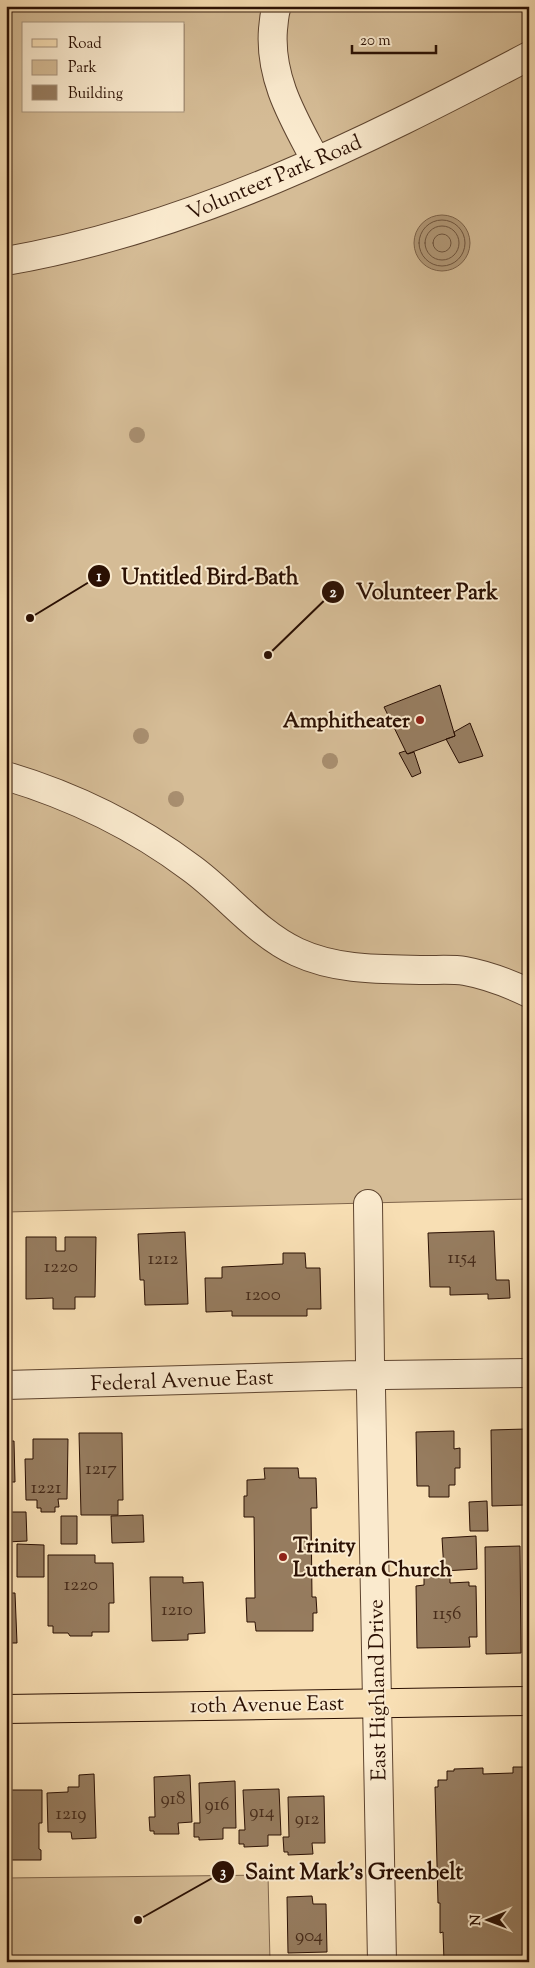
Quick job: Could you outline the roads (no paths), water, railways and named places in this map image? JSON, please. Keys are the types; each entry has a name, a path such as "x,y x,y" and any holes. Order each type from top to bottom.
{"main road":[{"name":"10th Avenue East","path":"6,1709 529,1701"}],"street":[{"path":"277,6 272,39 276,78 288,107 316,162"},
{"name":"Volunteer Park Road","path":"6,261 44,254 147,227 195,211 316,162 384,131 529,56"},
{"path":"6,776 82,802 120,822 192,868 275,940 297,952 320,961 370,969 463,971 488,976 529,993"},
{"name":"East Highland Drive","path":"368,1204 382,1962"},
{"name":"Federal Avenue East","path":"6,1384 529,1373"}],"water":[{"path":"442,215 453,217 462,223 468,232 470,243 468,254 462,263 453,269 442,271 431,269 422,263 416,254 414,243 416,232 422,223 431,217"}],"place":[{"name":"Untitled Bird-Bath","path":"30,618"},
{"name":"Volunteer Park","path":"268,655"},
{"name":"Amphitheater","path":"420,720"},
{"name":"Trinity Lutheran Church","path":"283,1557"},
{"name":"Saint Mark's Greenbelt","path":"138,1920"}]}
